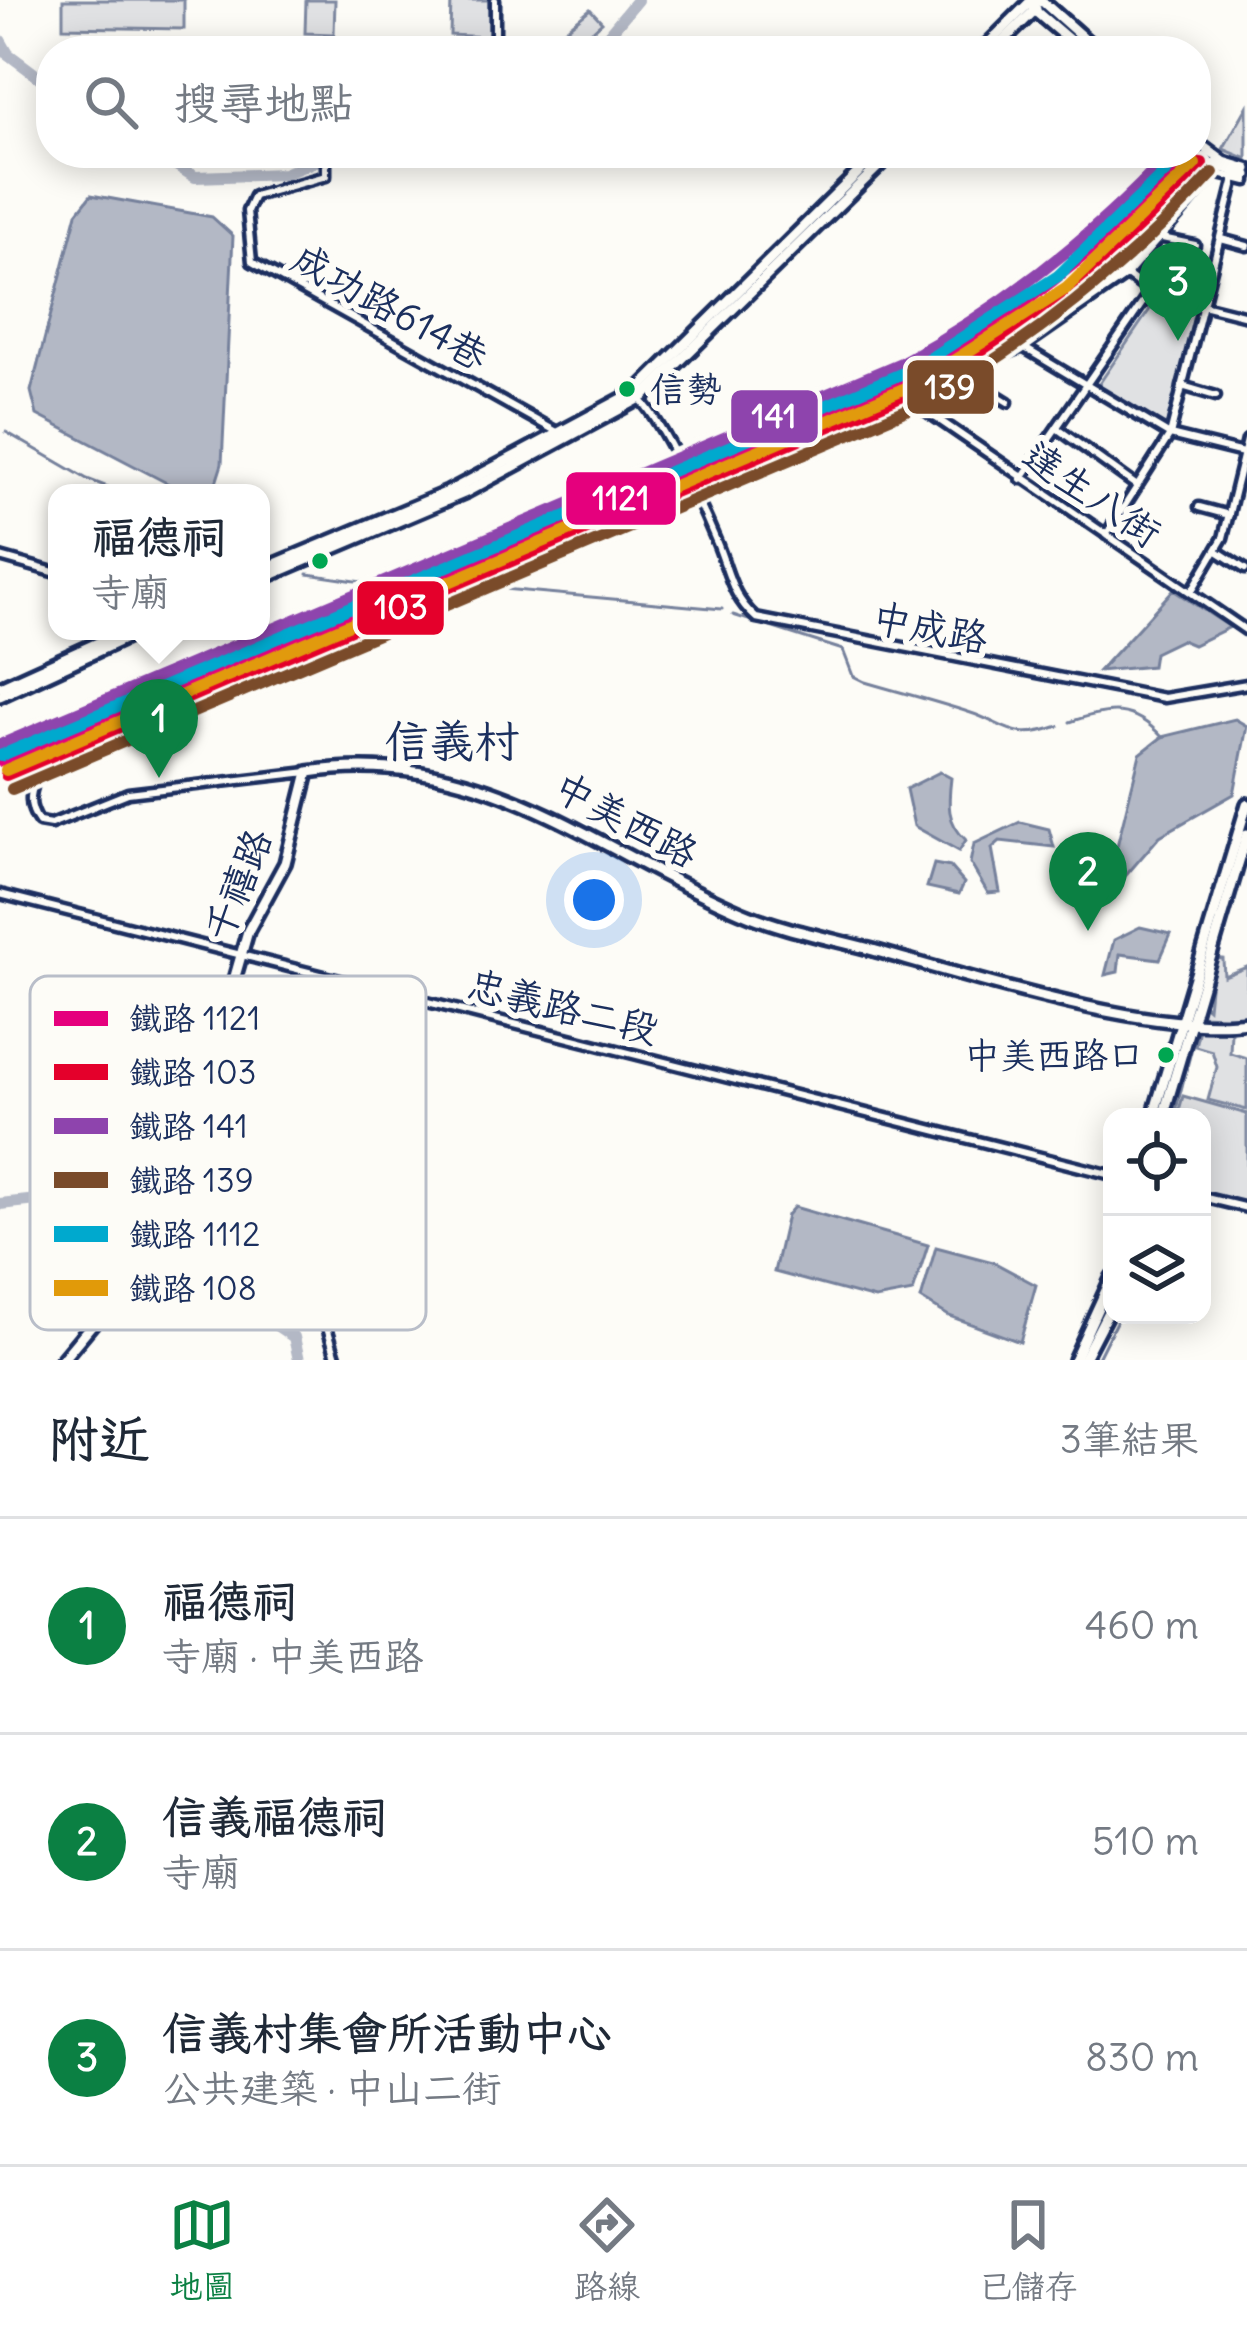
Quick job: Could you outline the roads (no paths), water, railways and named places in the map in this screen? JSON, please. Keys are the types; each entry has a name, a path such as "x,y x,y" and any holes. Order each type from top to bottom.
{"street":[{"path":"495,0 495,36"},
{"path":"998,36 1037,2"},
{"path":"1006,36 1037,2"},
{"path":"1037,2 1068,36"},
{"path":"1037,2 1079,36"},
{"path":"1211,159 1244,176"},
{"name":"成功路614巷","path":"328,168 326,176 254,196 247,211 252,262 562,438"},
{"path":"638,395 863,168"},
{"path":"270,570 562,438 638,395 876,168"},
{"path":"961,373 1023,347 1127,275 1216,173 1244,176"},
{"path":"1106,535 1170,435 1221,239 1244,176"},
{"path":"1162,238 1196,245"},
{"path":"1221,239 1247,246"},
{"path":"1127,275 1150,292 1247,316"},
{"path":"1022,479 1150,292"},
{"path":"1023,347 1170,435 1245,454"},
{"path":"961,373 1008,402"},
{"name":"達生八街","path":"961,373 915,393 910,400 1247,632"},
{"path":"1182,386 1216,396"},
{"path":"0,772 686,482 657,417 638,395"},
{"path":"1058,429 1137,486"},
{"path":"1190,592 1217,551 1247,440"},
{"name":"中成路","path":"686,482 717,543 729,584 756,619 1164,698 1247,684"},
{"path":"1199,507 1229,515"},
{"path":"1217,551 1245,569"},
{"path":"0,557 48,570"},
{"path":"0,691 105,640"},
{"path":"0,691 120,640"},
{"name":"中美西路","path":"37,756 41,766 30,790 32,807 39,821 52,824 128,793 372,765 477,788 543,808 709,898 782,927 988,982 1184,1022 1247,1022"},
{"name":"千禧路","path":"235,976 285,863 308,772"},
{"path":"1156,1108 1237,850 1247,804"},
{"path":"1237,850 1247,834"},
{"name":"忠義路二段","path":"0,894 336,976"},
{"name":"忠義路二段","path":"426,999 1103,1173"},
{"path":"1165,1108 1184,1022"},
{"path":"1211,1199 1247,1208"},
{"path":"1074,1360 1103,1297"},
{"path":"1084,1360 1103,1322"},
{"name":"千禧路","path":"62,1360 87,1330"},
{"path":"328,1330 337,1360"}],"waterway":[{"path":"607,36 637,0"},
{"path":"0,40 8,54 36,75"},
{"path":"181,168 195,177 284,174 299,168"},
{"path":"681,458 917,355 1082,244"},
{"path":"6,432 100,484"},
{"path":"308,574 383,585 671,463"},
{"path":"270,633 383,585"},
{"path":"458,585 722,609"},
{"path":"733,615 843,650 853,676 865,682 968,712 1010,730 1030,733 1059,726"},
{"path":"0,746 252,640"},
{"path":"1070,722 1120,712 1141,719 1162,737"},
{"path":"1176,1108 1196,1032"},
{"path":"0,1204 30,1201"},
{"path":"1097,1360 1115,1324"},
{"path":"284,1330 294,1337 299,1360"}],"rail line":[{"name":"141","path":"270,631 901,363 975,319 1045,269 1156,168"},
{"name":"1112","path":"0,756 915,368 1058,276 1170,168"},
{"name":"1121","path":"0,761 908,377 986,329 1058,276 1127,218 1176,168"},
{"name":"108","path":"6,770 922,381 1067,288 1191,168"},
{"name":"103","path":"6,775 915,390 994,342 1068,288 1137,229 1197,168"},
{"name":"139","path":"12,789 923,403 1003,354 1077,300 1147,240 1213,173"},
{"name":"141","path":"0,745 248,640"}],"place":[{"name":"信義村集會所活動中心","path":"1178,341"},
{"name":"信勢","path":"627,389"},
{"name":"福德祠","path":"159,778"},
{"name":"信義福德祠","path":"1088,931"},
{"name":"中美西路口","path":"1166,1055"}],"district":[{"name":"信義村","path":"452,741"}]}
